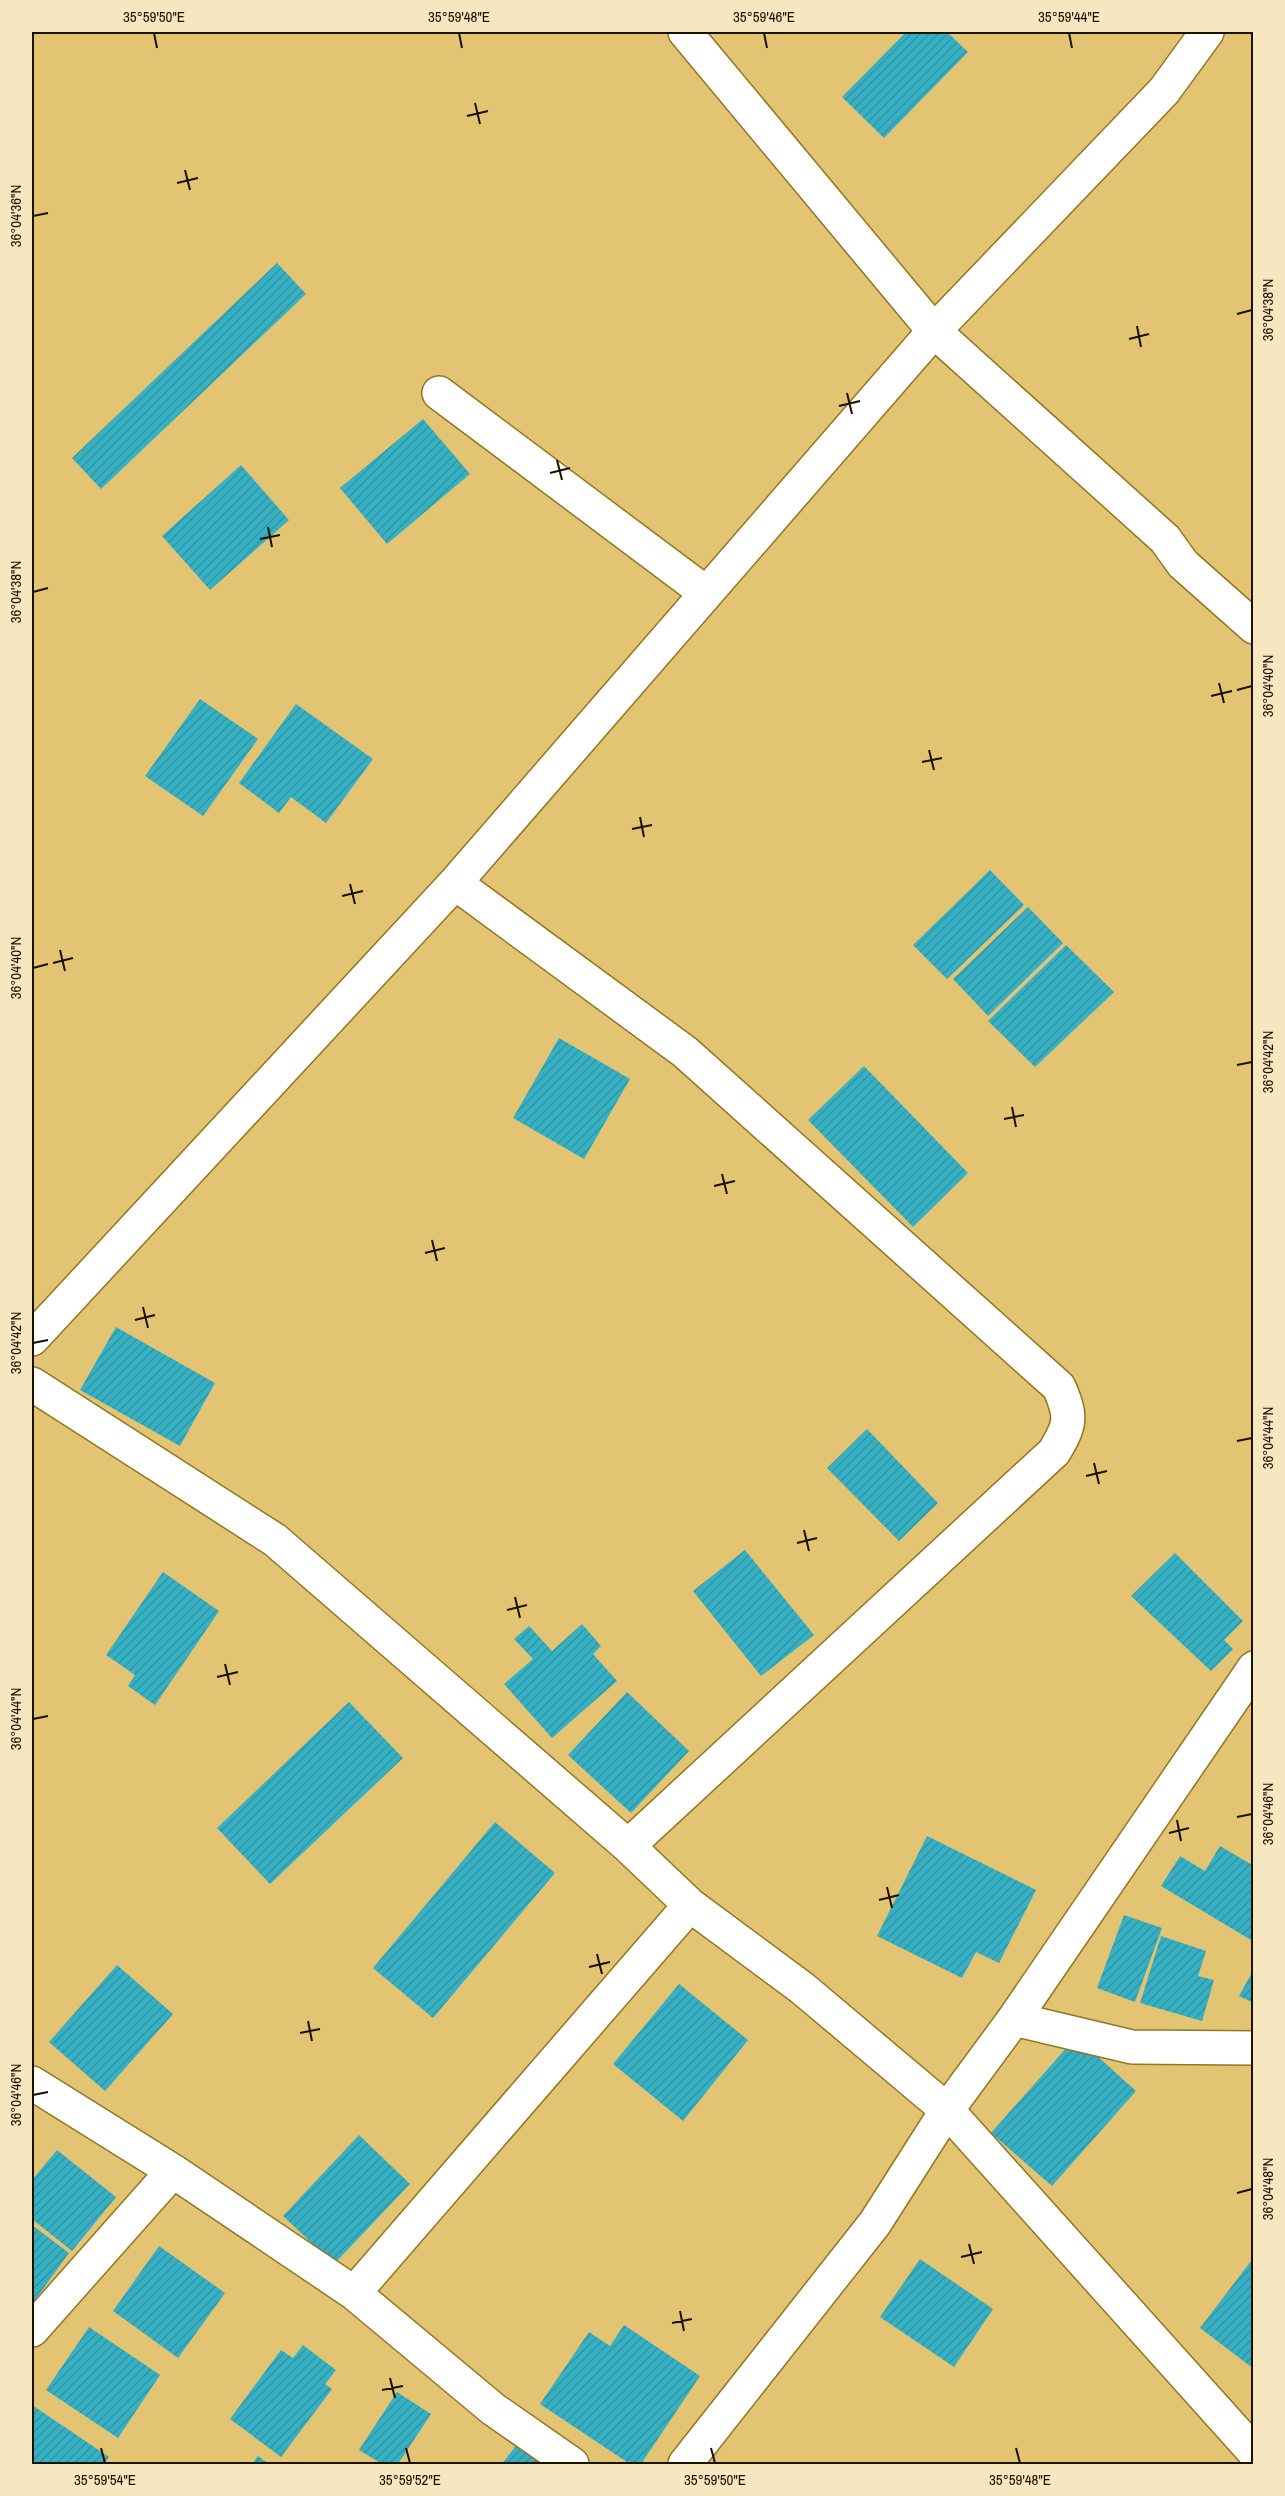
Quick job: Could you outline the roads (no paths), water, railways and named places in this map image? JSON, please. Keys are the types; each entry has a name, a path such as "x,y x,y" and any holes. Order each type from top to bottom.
{"street":[{"path":"685,32 934,331 1165,539 1183,564 1254,627"},
{"path":"32,1339 455,882 934,331 1164,91 1207,32"},
{"path":"438,393 706,593"},
{"path":"455,882 685,1052 1059,1387 1069,1410 1064,1434 1054,1452 628,1846"},
{"path":"32,1384 275,1540 628,1846 690,1905 802,1988 947,2110 1254,2452"},
{"path":"685,2464 875,2223 947,2110 1014,2019 1254,1668"},
{"path":"354,2293 690,1905"},
{"path":"1014,2019 1132,2047 1254,2048"},
{"path":"32,2084 172,2171 354,2293 493,2409 572,2464"},
{"path":"32,2330 172,2171"}]}
